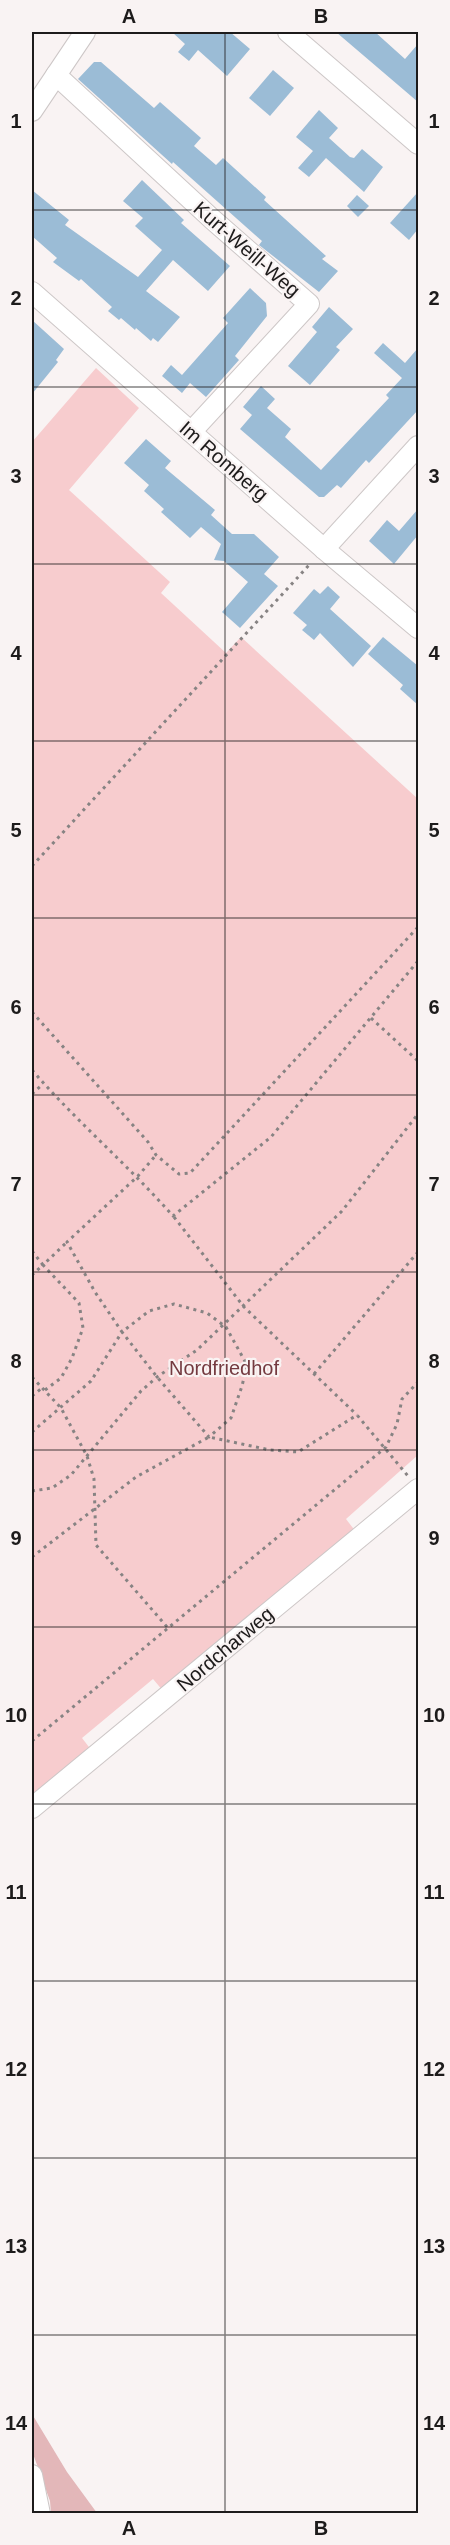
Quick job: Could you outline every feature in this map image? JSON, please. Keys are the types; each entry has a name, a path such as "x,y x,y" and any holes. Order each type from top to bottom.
{"street":[{"path":"32,111 85,32"},
{"path":"288,32 418,144"},
{"name":"Kurt-Weill-Weg","path":"56,75 212,219 309,304 191,432"},
{"name":"Im Romberg","path":"32,292 324,549 418,628"},
{"path":"324,549 418,446"},
{"name":"Nordcharweg","path":"32,1808 418,1489"},
{"path":"32,2475 40,2514"}],"path":[{"path":"32,866 324,549"},
{"path":"32,1012 148,1142 156,1155 179,1174 190,1173 418,927"},
{"path":"173,1216 271,1137 418,962"},
{"path":"370,1018 418,1061"},
{"path":"32,1070 66,1110 138,1176 173,1216 244,1307 295,1353 357,1415 386,1447 418,1489"},
{"path":"32,1094 43,1084"},
{"path":"32,1491 52,1488 71,1475 141,1391 157,1377 197,1350 244,1307 342,1211 418,1114"},
{"path":"32,1275 138,1176 156,1155"},
{"path":"67,1242 94,1292 122,1332 209,1437 270,1450 298,1452 357,1415"},
{"path":"32,1251 79,1303 83,1328 72,1358 61,1378 32,1396"},
{"path":"314,1374 418,1252"},
{"path":"32,1432 91,1381 122,1332 149,1311 174,1304 207,1313 223,1325 247,1365 231,1418 209,1437 136,1477 32,1557"},
{"path":"32,1377 60,1408 87,1456 94,1479 93,1509 96,1545 168,1628"},
{"path":"32,1741 386,1447 397,1424 402,1399 418,1382"}],"green space":[{"name":"Nordfriedhof","path":"96,368 139,408 69,490 170,582 161,593 226,653 241,637 418,799 418,1455 346,1519 356,1532 164,1692 153,1679 82,1738 92,1751 32,1802 32,442"}],"shaded area":[{"path":"32,2414 67,2472 97,2513 51,2513 50,2501 32,2451"}],"building":[{"path":"172,32 230,32 250,49 227,76 198,50 189,61 178,52 185,44"},
{"path":"336,32 375,32 405,59 418,44 418,102"},
{"path":"94,62 101,62 154,108 160,102 201,138 194,146 216,165 223,158 266,197 264,200 326,256 322,259 338,271 319,292 259,245 262,241 78,79"},
{"path":"273,70 294,88 270,116 249,98"},
{"path":"319,110 338,128 329,138 350,157 354,158 362,149 383,167 364,192 326,158 309,177 298,168 313,151 296,137"},
{"path":"142,180 184,220 181,223 230,266 208,291 173,260 146,291 180,317 158,342 153,338 151,341 136,328 135,330 108,311 112,307 81,279 79,281 53,262 57,258 32,236 32,190 69,220 65,225 138,277 162,250 135,226 143,218 123,201"},
{"path":"418,192 418,229 409,240 390,223"},
{"path":"357,195 369,206 358,217 347,206"},
{"path":"250,288 266,303 267,316 235,356 239,360 206,397 190,383 182,393 162,376 171,365 182,375 228,323 223,318"},
{"path":"329,307 353,329 336,347 340,350 310,385 288,366 317,332 312,327"},
{"path":"32,320 64,349 56,360 58,362 32,394"},
{"path":"383,343 405,363 418,348 418,410 369,463 366,460 341,488 337,485 324,497 319,497 240,429 252,415 243,407 261,386 275,399 267,408 291,429 285,437 321,470 389,398 386,395 402,378 374,353"},
{"path":"146,439 171,461 165,468 215,510 211,515 232,534 254,534 279,557 264,574 278,586 240,628 222,612 248,582 224,561 214,560 221,544 201,527 190,538 161,512 164,509 144,491 149,485 124,463"},
{"path":"418,509 418,535 394,564 369,541 387,520 399,531"},
{"path":"328,586 340,597 330,609 371,646 353,667 320,633 314,640 302,630 307,625 293,613 314,589 320,594"},
{"path":"383,637 418,666 418,705 400,689 403,685 368,654"}]}
